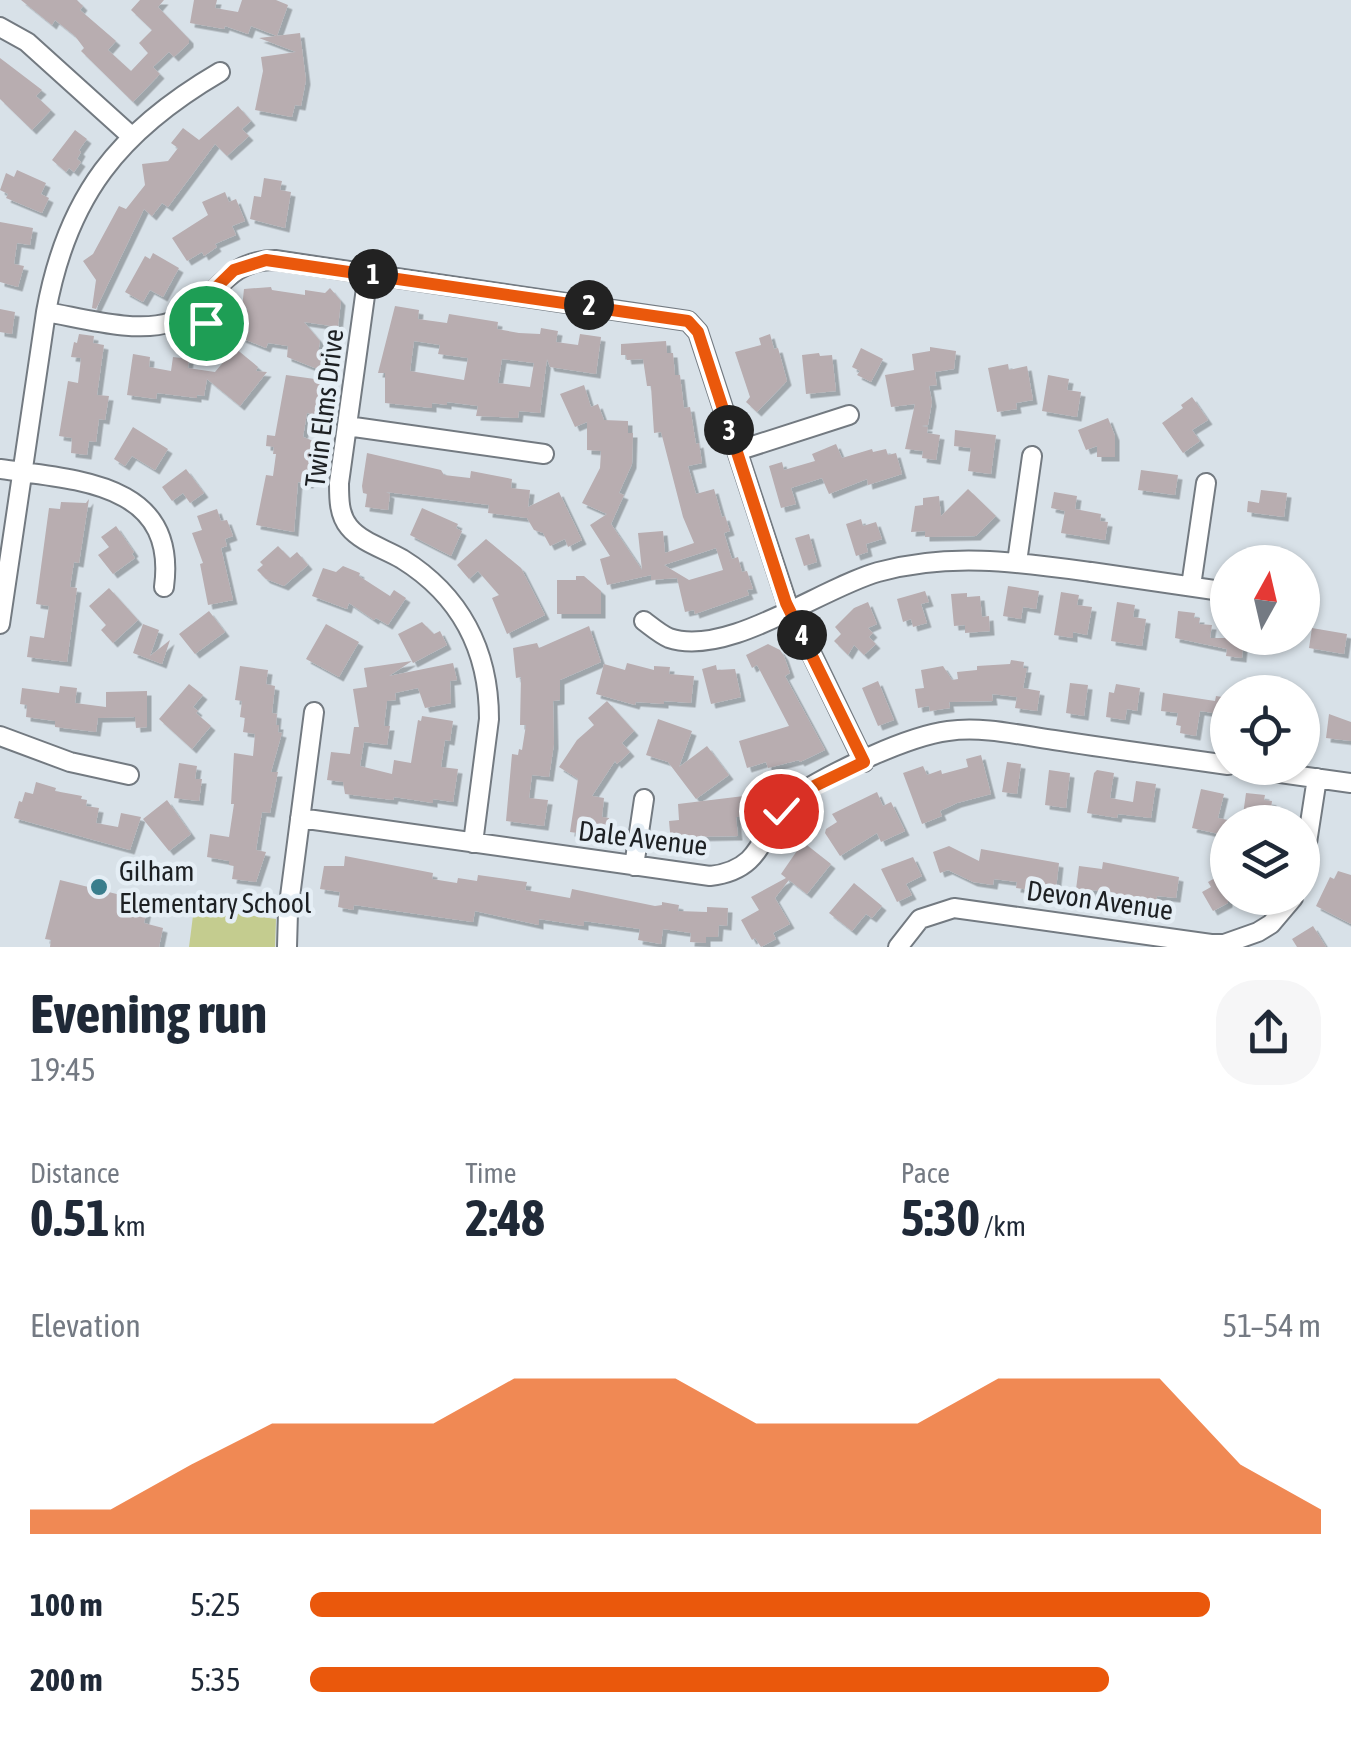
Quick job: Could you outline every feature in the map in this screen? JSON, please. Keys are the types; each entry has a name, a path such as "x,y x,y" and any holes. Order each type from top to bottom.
{"street":[{"path":"0,27 27,42 130,136"},
{"path":"0,623 46,312 59,256 80,208 108,162 130,136 186,92 220,72"},
{"path":"46,312 143,326 200,317 226,276 255,261 275,260 688,321 698,332 790,611 864,762"},
{"name":"Twin Elms Drive","path":"368,274 339,496 344,519 358,535 412,565 444,592 470,627 480,650 489,719 473,844"},
{"path":"736,451 848,416"},
{"path":"348,426 544,454"},
{"path":"1018,562 1032,456"},
{"path":"0,469 100,485 134,502 160,536 167,564 164,588"},
{"path":"1191,586 1206,483"},
{"path":"644,621 671,638 702,640 734,633 790,611 849,582 897,567 951,559 1018,562 1210,589"},
{"path":"287,947 314,712"},
{"name":"Dale Avenue","path":"300,818 710,876 738,869 760,850 789,801 920,738 968,729 1210,763"},
{"path":"0,736 60,759 129,775"},
{"path":"1320,778 1351,783"},
{"path":"634,866 644,798"},
{"name":"Devon Avenue","path":"898,947 920,919 954,908 1224,944 1272,924 1279,915"}],"green space":[{"path":"194,908 276,919 275,947 189,947"}],"building":[{"path":"21,0 77,0 83,6 80,10 116,41 108,50 131,71 148,53 139,43 152,30 131,10 140,0 164,0 158,7 189,43 174,57 169,52 153,67 160,74 133,102 81,51 84,48 75,36 55,20 52,25"},
{"path":"194,0 217,0 215,8 238,12 242,0 276,0 288,5 277,36 251,26 248,34 225,26 224,29 190,23"},
{"path":"300,33 306,80 301,106 295,105 292,117 255,110 263,71 261,57 296,52 259,38"},
{"path":"0,58 42,90 36,96 51,110 32,130 0,99"},
{"path":"238,106 251,121 242,129 249,136 227,156 215,144 168,207 162,203 152,216 144,209 96,309 92,308 96,280 83,261 93,254 119,206 126,209 145,185 142,164 168,161 178,148 171,143 183,128 199,140"},
{"path":"75,130 87,139 79,150 77,159 81,162 74,172 69,168 66,172 52,160"},
{"path":"17,170 46,183 41,194 49,198 42,213 6,198 8,194 0,190 6,173 14,177"},
{"path":"264,178 282,181 280,190 291,192 285,228 250,219 254,196 261,197"},
{"path":"225,192 229,202 236,199 245,221 232,226 236,235 215,244 217,247 204,256 202,252 187,261 172,238 208,215 202,202"},
{"path":"0,222 33,228 30,245 17,243 14,264 24,266 18,287 0,282"},
{"path":"153,253 179,268 163,297 150,290 143,302 125,292 145,256 150,259"},
{"path":"271,287 305,295 305,290 325,293 330,288 341,301 338,327 304,322 320,341 318,354 328,355 325,372 287,357 288,346 268,343 266,348 241,338 248,322 247,308 242,308 244,289"},
{"path":"395,306 419,310 418,319 447,323 449,314 498,322 497,329 519,333 540,334 541,328 558,331 556,342 578,345 580,334 601,337 596,374 550,367 547,359 540,413 519,411 518,418 476,416 478,406 447,402 432,403 432,408 385,403 385,373 378,373","holes":["414,341 440,345 438,354 468,358 464,380 410,371","502,359 534,363 530,387 498,383"]},
{"path":"0,309 15,312 12,334 0,332"},
{"path":"79,334 94,336 93,343 104,345 97,395 109,396 105,420 99,419 96,442 89,441 87,455 71,453 72,438 59,436 68,381 78,383 81,358 71,357"},
{"path":"770,334 787,381 757,412 746,402 750,397 735,352 761,345 759,338"},
{"path":"666,341 667,353 673,353 684,408 690,407 696,444 699,443 702,463 688,466 696,494 714,489 730,531 724,533 732,559 738,557 753,589 747,590 749,595 695,614 694,610 685,612 677,578 651,580 651,575 607,585 600,559 610,556 590,525 607,514 582,503 600,468 601,451 587,450 587,422 575,427 560,394 584,385 591,407 598,404 604,420 628,421 628,433 633,433 632,464 611,524 642,570 638,533 663,531 665,553 694,543 683,517 661,432 654,433 651,386 647,386 643,359 627,360 626,355 621,355 621,344","holes":["716,548 723,570 689,580 664,565"]},
{"path":"930,347 956,351 954,369 935,372 937,385 929,386 932,402 928,425 921,426 928,427 927,433 940,435 936,460 922,458 923,451 905,449 915,404 891,407 885,375 914,370 912,354 930,351"},
{"path":"235,348 258,367 256,371 267,372 240,406 207,379 204,396 197,398 157,393 156,399 127,395 133,354 150,357 149,367 171,371 173,357 189,359 188,368 215,372"},
{"path":"861,348 883,359 871,382 857,375 860,371 852,367"},
{"path":"802,355 832,355 836,391 806,394"},
{"path":"1008,364 1009,370 1027,366 1033,400 1016,403 1017,409 997,412 988,368"},
{"path":"286,375 322,380 319,398 323,398 321,415 307,413 303,437 316,442 309,484 298,482 294,532 256,525 266,475 273,476 276,454 274,447 266,446 267,435 275,436"},
{"path":"1048,375 1069,379 1067,390 1081,392 1077,417 1042,411"},
{"path":"1192,397 1208,420 1192,430 1200,441 1183,453 1162,423"},
{"path":"1108,418 1115,436 1115,457 1097,457 1097,446 1086,450 1078,430"},
{"path":"133,427 168,449 155,470 132,456 125,466 114,459"},
{"path":"955,430 996,435 991,474 968,471 971,448 954,446"},
{"path":"836,444 842,458 872,449 886,449 888,455 896,453 902,474 868,485 867,479 829,494 822,478 791,488 796,504 781,508 769,466 782,462 784,470 815,461 812,454"},
{"path":"367,453 441,470 444,475 470,478 471,471 512,479 511,488 530,490 528,507 559,492 582,540 568,547 565,539 550,546 527,518 488,513 489,505 386,492 390,494 388,510 365,507 367,494 362,486"},
{"path":"186,469 204,493 190,503 183,493 172,501 162,487"},
{"path":"1141,470 1178,475 1175,495 1138,490"},
{"path":"968,489 996,516 976,536 925,537 925,531 911,532 915,506 923,505 923,498 939,496 941,516"},
{"path":"1261,490 1287,493 1284,517 1247,512 1248,501 1259,503"},
{"path":"1054,492 1077,496 1075,509 1101,514 1100,521 1108,522 1105,540 1061,533 1065,511 1051,508"},
{"path":"89,499 79,563 74,562 70,587 77,588 67,662 27,657 30,636 44,638 49,606 36,604 49,508 60,509 61,502 86,503"},
{"path":"422,508 458,524 456,528 462,531 451,556 410,535"},
{"path":"217,509 233,536 225,539 227,546 221,548 233,600 208,605 200,564 203,563 192,533 202,530 197,516"},
{"path":"861,519 863,526 876,522 882,539 866,544 868,552 856,556 846,524"},
{"path":"116,526 135,558 113,574 98,555 109,547 101,537"},
{"path":"809,534 817,562 804,566 795,538"},
{"path":"486,539 521,568 545,615 507,634 492,598 499,595 478,571 469,579 457,565"},
{"path":"278,546 290,558 297,552 308,565 284,586 266,579 257,570 263,565 260,562"},
{"path":"343,566 360,573 390,596 394,590 406,598 388,625 349,603 347,609 312,596 323,568 336,572"},
{"path":"576,576 584,576 601,591 601,614 557,614 557,580 576,580"},
{"path":"1008,586 1039,591 1036,609 1023,607 1021,619 1003,616"},
{"path":"109,588 138,620 113,643 101,630 106,625 89,606"},
{"path":"925,591 929,602 921,604 927,623 913,627 911,619 903,622 897,599"},
{"path":"1061,592 1079,595 1077,605 1092,607 1087,635 1054,635"},
{"path":"967,593 967,597 980,596 982,617 989,616 990,631 965,633 965,625 954,626 951,594"},
{"path":"868,602 877,624 868,628 873,633 869,637 876,644 864,655 854,645 848,655 834,641 841,634 835,627 854,608"},
{"path":"1117,602 1135,605 1133,617 1146,619 1142,646 1111,641"},
{"path":"209,611 225,632 195,654 179,634"},
{"path":"1178,611 1195,613 1199,624 1210,625 1210,645 1175,638"},
{"path":"422,622 434,634 440,631 447,645 413,663 398,634"},
{"path":"143,624 159,630 150,656 170,640 162,664 133,653"},
{"path":"326,624 359,642 339,677 306,659"},
{"path":"589,626 601,662 560,680 560,700 553,701 554,744 549,777 532,775 529,798 548,800 544,826 506,821 512,754 518,755 522,750 526,725 520,725 521,677 516,678 513,648 537,643 539,648"},
{"path":"1320,629 1347,634 1344,654 1320,650"},
{"path":"768,644 784,656 790,673 785,676 825,750 800,762 768,768 766,762 747,768 739,741 789,726 757,665 752,668 746,655"},
{"path":"1011,660 1024,662 1023,668 1027,668 1023,688 1040,691 1037,711 1015,708 1017,697 992,694 993,701 949,702 950,708 930,711 929,706 918,708 915,689 924,688 921,670 943,666 952,680 958,679 957,672 1010,664"},
{"path":"412,661 389,676 453,663 457,680 450,681 451,703 425,708 418,688 395,693 396,700 387,701 387,745 364,742 360,766 392,774 394,760 411,763 422,716 453,721 441,767 458,769 453,802 345,794 343,782 327,780 331,752 350,754 354,727 359,727 353,689 367,687 364,668"},
{"path":"627,663 654,670 654,666 670,667 669,674 694,676 691,703 635,705 596,694 604,664 625,670"},
{"path":"716,665 717,670 735,669 741,697 711,704 702,669"},
{"path":"240,666 268,670 266,684 275,686 272,713 277,714 276,725 282,733 271,772 278,772 270,813 262,812 256,850 266,852 256,882 232,879 234,866 229,861 207,857 210,834 229,837 234,804 234,753 253,756 255,734 243,732 242,701 235,700"},
{"path":"878,681 894,720 878,726 862,688"},
{"path":"1070,683 1088,685 1084,716 1066,713"},
{"path":"189,684 203,695 193,707 211,726 192,749 159,719"},
{"path":"1116,684 1140,688 1137,711 1127,709 1125,720 1106,717 1109,692 1114,693"},
{"path":"60,686 77,688 75,703 106,707 106,692 147,691 147,727 136,728 135,717 98,718 96,732 55,727 55,721 26,717 27,705 20,704 22,688 59,693"},
{"path":"1163,693 1210,700 1210,712 1200,711 1196,736 1180,733 1181,726 1176,725 1178,713 1161,711"},
{"path":"607,701 634,731 622,743 630,752 617,764 615,761 592,796 604,798 602,817 609,818 606,837 570,832 578,779 559,767 577,740 594,725 588,718"},
{"path":"1329,714 1351,722 1351,741 1326,738"},
{"path":"658,719 692,731 679,767 707,746 729,775 696,799 668,762 646,755"},
{"path":"981,755 991,794 957,803 940,811 942,816 922,824 903,773 923,766 927,775 941,770 942,774 968,767 966,759"},
{"path":"1007,762 1021,764 1017,794 1002,792"},
{"path":"179,763 197,766 195,779 202,779 199,801 174,798"},
{"path":"1049,770 1070,773 1066,808 1045,805"},
{"path":"1097,770 1114,773 1110,798 1133,802 1136,781 1156,784 1151,818 1087,813"},
{"path":"36,782 56,788 55,791 82,796 87,800 86,806 99,808 96,823 118,827 121,813 141,817 130,850 14,818 19,801 22,802 25,792 33,794"},
{"path":"1201,789 1224,794 1221,805 1210,805 1210,832 1192,828"},
{"path":"877,792 883,806 891,802 905,831 881,842 877,833 840,856 825,833 837,822 832,814"},
{"path":"1246,793 1265,795 1264,800 1272,801 1271,805 1244,805"},
{"path":"744,796 747,816 736,817 738,836 687,837 688,842 671,843 669,821 679,820 678,804"},
{"path":"167,800 191,834 169,851 143,819"},
{"path":"803,842 831,864 807,894 789,880 775,898 790,924 773,933 776,939 761,947 755,938 752,940 741,920 759,910 751,897 786,878 781,874"},
{"path":"949,846 979,861 981,849 1059,863 1056,889 1032,885 1031,890 1016,888 1017,882 994,879 993,885 973,882 948,870 940,873 933,852"},
{"path":"345,856 433,873 432,879 457,883 458,878 477,881 478,875 527,882 525,890 570,898 572,889 655,906 662,902 679,905 678,911 728,908 727,926 719,925 718,937 706,937 706,943 690,942 691,933 663,929 661,944 638,940 640,929 584,921 584,926 539,919 539,925 475,911 473,922 354,905 353,910 338,907 340,892 320,889 324,866 344,866"},
{"path":"913,857 922,876 906,884 912,895 897,902 881,869"},
{"path":"1103,862 1179,877 1176,898 1157,896 1155,909 1115,905 1116,893 1091,890 1090,899 1075,897 1079,866 1102,869"},
{"path":"1338,871 1351,875 1351,924 1320,908 1320,898 1330,877 1334,879"},
{"path":"60,880 149,902 144,923 163,928 159,947 50,947 51,940 45,939"},
{"path":"854,883 882,906 872,918 866,914 852,931 829,913"},
{"path":"1210,888 1210,906 1202,892"},
{"path":"1313,926 1326,947 1297,947 1292,939"}],"place":[{"name":"Gilham Elementary School","path":"99,887"}],"route":[{"path":"206,323 193,310 234,270 266,260 688,321 698,332 786,603 864,762 800,793 781,811"}]}
